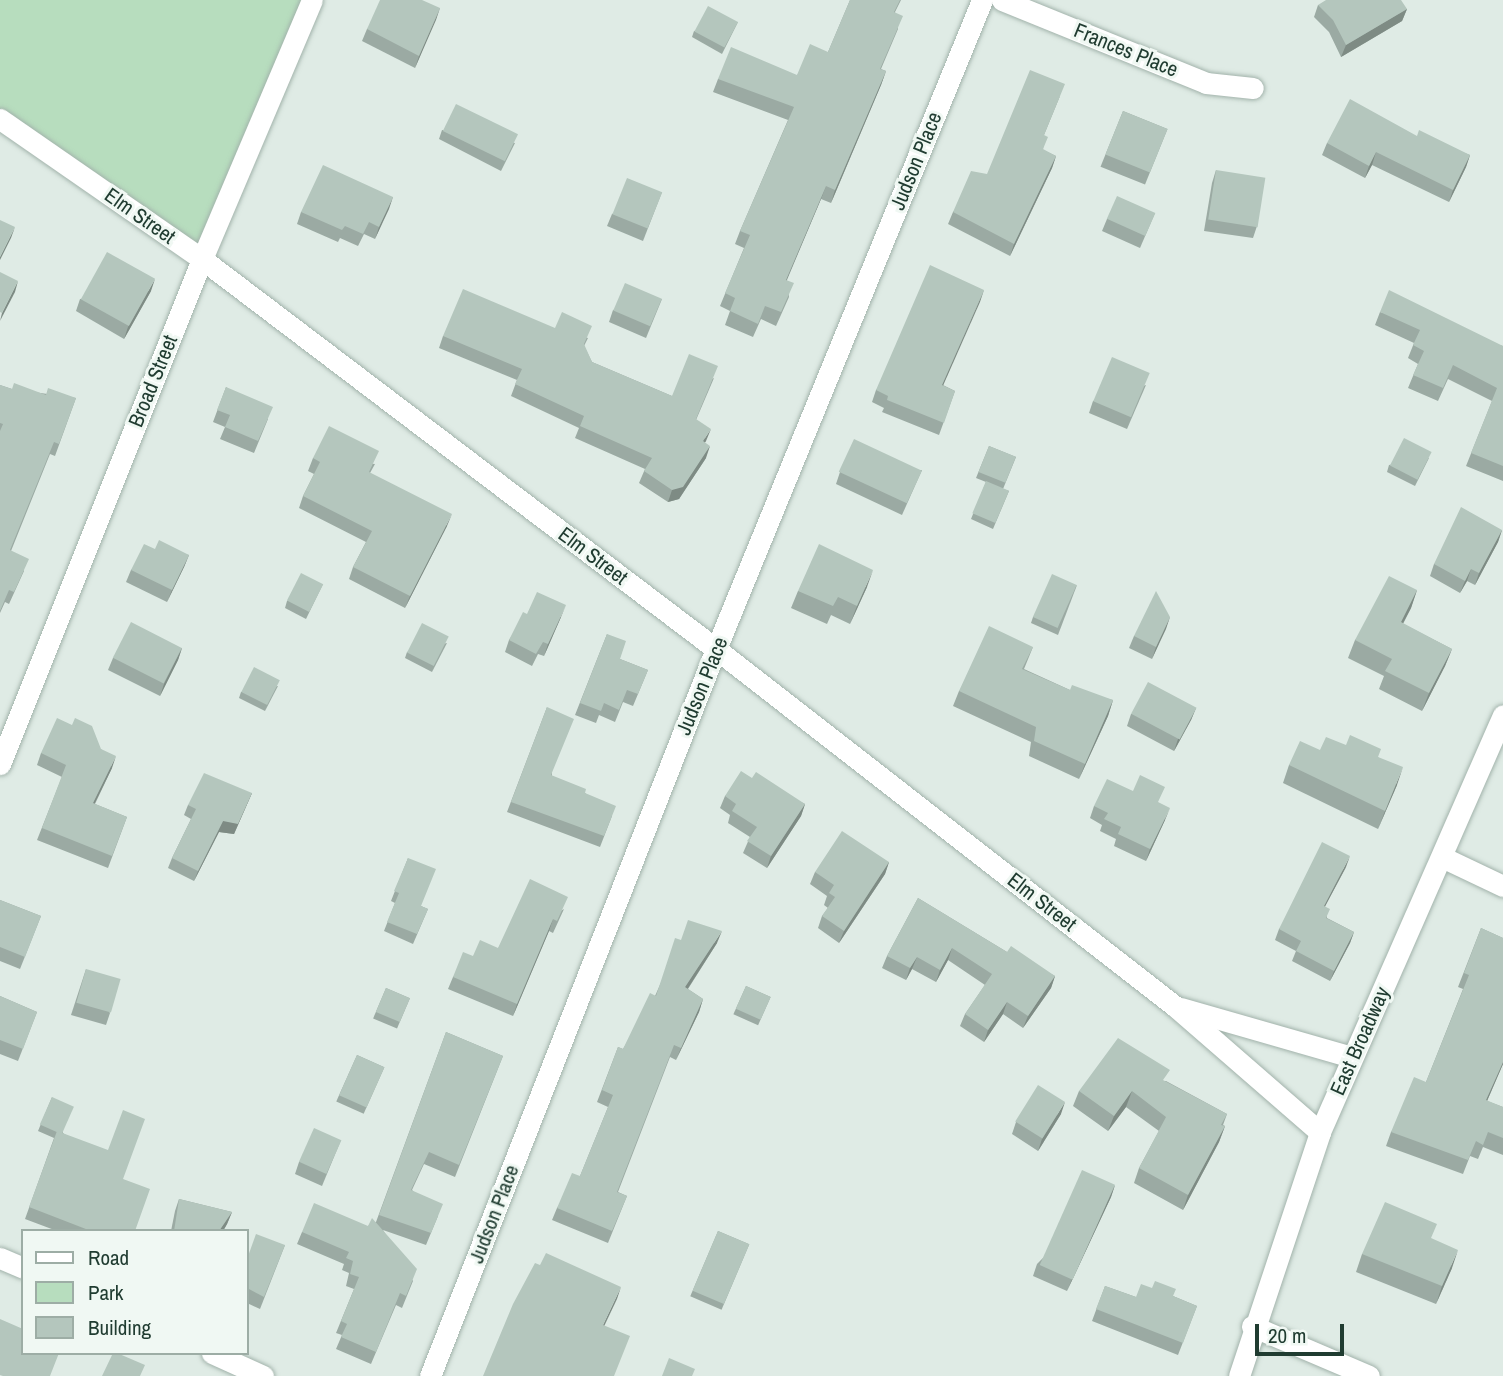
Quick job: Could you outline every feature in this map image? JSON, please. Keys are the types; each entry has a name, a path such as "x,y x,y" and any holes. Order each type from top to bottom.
{"street":[{"name":"Broad Street","path":"0,764 202,258 312,0"},
{"name":"Judson Place","path":"430,1376 716,649 982,0"},
{"name":"Frances Place","path":"1002,0 1206,83 1254,88"},
{"name":"Elm Street","path":"0,119 202,258 716,649 1176,1007 1320,1132"},
{"name":"East Broadway","path":"1239,1376 1252,1326 1320,1132 1503,715"},
{"path":"1442,857 1503,886"},
{"name":"Elm Street","path":"1176,1007 1353,1056"},
{"path":"0,1258 21,1267"},
{"path":"1252,1326 1369,1376"},
{"path":"216,1355 263,1376"}],"green space":[{"path":"0,0 312,0 202,259 0,119"}],"building":[{"path":"380,0 422,0 440,8 419,56 367,29"},
{"path":"850,0 900,0 894,12 903,16 880,69 886,71 835,190 826,186 786,280 794,283 781,312 765,306 758,324 730,311 735,298 725,293 750,235 740,231 794,107 718,79 731,47 797,75 810,44 828,52"},
{"path":"1326,0 1401,0 1407,9 1346,45 1333,20 1318,5"},
{"path":"708,6 738,22 724,48 694,32"},
{"path":"1030,70 1065,84 1044,135 1048,137 1043,149 1056,156 1014,244 953,212 971,171 987,174"},
{"path":"1350,99 1417,136 1419,130 1470,155 1453,190 1376,152 1369,166 1327,143"},
{"path":"456,104 518,134 505,161 443,131"},
{"path":"1123,111 1168,129 1150,173 1105,155"},
{"path":"323,165 393,197 379,227 369,222 363,234 345,226 342,230 301,212"},
{"path":"1216,170 1265,178 1258,227 1208,219"},
{"path":"627,178 662,192 648,228 612,214"},
{"path":"1117,196 1155,213 1145,236 1107,219"},
{"path":"0,220 15,227 0,257"},
{"path":"107,252 155,279 129,326 81,299"},
{"path":"930,265 984,290 942,385 955,391 944,423 887,400 888,396 876,390"},
{"path":"0,272 18,281 2,313 0,312"},
{"path":"625,283 662,299 650,326 613,311"},
{"path":"463,289 555,328 562,312 592,326 584,344 592,362 672,396 689,354 718,366 696,419 711,429 703,441 710,446 683,487 672,490 644,471 652,458 580,426 584,416 515,384 522,369 443,336"},
{"path":"1389,290 1503,346 1503,466 1471,453 1497,388 1453,365 1443,388 1413,375 1424,351 1413,345 1420,330 1380,312"},
{"path":"1112,357 1150,373 1131,417 1093,401"},
{"path":"14,383 46,395 48,388 76,398 59,444 54,442 10,550 29,559 14,592 9,590 0,611 0,431 3,424 0,423 0,385 12,389"},
{"path":"226,387 273,407 258,441 225,427 230,415 217,410"},
{"path":"329,426 379,451 369,472 452,514 410,596 353,567 372,531 303,496 320,462 313,458"},
{"path":"1404,438 1432,452 1418,480 1390,466"},
{"path":"854,439 922,471 907,503 839,472"},
{"path":"989,446 1016,457 1005,483 979,472"},
{"path":"986,481 1009,491 995,523 972,513"},
{"path":"1461,507 1502,530 1479,573 1471,569 1465,581 1434,564"},
{"path":"159,540 189,555 172,590 131,570 144,544 155,549"},
{"path":"819,544 873,570 857,606 838,597 833,606 798,591"},
{"path":"301,573 323,584 309,612 287,601"},
{"path":"1052,574 1077,585 1058,628 1033,617"},
{"path":"1389,576 1417,590 1401,622 1452,649 1429,693 1385,671 1392,659 1355,640"},
{"path":"1156,591 1170,617 1156,647 1134,636"},
{"path":"537,592 566,605 548,644 543,642 536,654 509,640 523,612 527,614"},
{"path":"131,622 182,648 164,684 113,658"},
{"path":"422,623 449,637 434,666 407,652"},
{"path":"989,626 1033,647 1022,669 1070,690 1072,685 1113,700 1085,764 1034,741 1036,727 959,691"},
{"path":"607,634 626,641 620,659 648,670 638,694 627,690 619,710 604,703 601,711 580,703"},
{"path":"254,667 280,680 267,705 241,692"},
{"path":"1148,682 1197,708 1180,740 1131,714"},
{"path":"547,707 574,719 551,775 586,789 585,793 616,806 604,836 511,802"},
{"path":"57,718 72,725 75,718 92,726 101,749 116,756 93,803 127,817 112,856 42,828 66,765 41,753"},
{"path":"1350,735 1381,749 1378,757 1403,767 1385,811 1289,765 1300,741 1320,750 1326,737 1346,745"},
{"path":"741,771 752,778 756,772 805,804 771,856 747,841 757,827 732,811 736,804 725,796"},
{"path":"204,773 252,793 238,824 223,821 198,871 172,858 196,809 188,805"},
{"path":"1140,775 1165,787 1158,802 1170,808 1150,849 1118,834 1121,827 1104,819 1108,813 1094,806 1107,779 1133,791"},
{"path":"842,831 889,862 844,931 822,916 835,897 829,893 834,885 815,872"},
{"path":"1322,842 1350,856 1324,906 1330,909 1326,918 1354,932 1334,971 1296,951 1301,941 1279,929"},
{"path":"408,858 436,869 421,906 428,909 417,934 387,922 399,893 394,891"},
{"path":"530,879 568,897 557,921 553,919 517,1004 453,977 463,952 473,956 480,940 498,948"},
{"path":"918,898 1007,952 1011,946 1055,976 1028,1016 1007,1002 988,1030 965,1014 992,974 952,948 940,970 917,957 910,968 887,956"},
{"path":"0,900 41,916 25,957 0,947"},
{"path":"688,920 722,931 685,987 703,999 681,1048 674,1045 617,1192 627,1196 612,1231 557,1208 572,1173 580,1176 613,1095 602,1090 618,1047 623,1049 650,993 656,996 675,938 681,940"},
{"path":"1481,928 1503,938 1503,1062 1486,1100 1503,1107 1503,1138 1488,1132 1483,1145 1476,1141 1468,1160 1391,1132 1414,1077 1426,1082 1469,975 1464,973"},
{"path":"86,969 121,979 111,1013 76,1003"},
{"path":"746,986 771,997 760,1020 736,1009"},
{"path":"386,988 410,998 400,1022 376,1012"},
{"path":"0,996 37,1012 23,1049 0,1040"},
{"path":"446,1032 503,1056 459,1165 429,1152 411,1190 443,1204 431,1233 379,1215"},
{"path":"1118,1038 1170,1070 1163,1080 1227,1114 1221,1125 1225,1126 1188,1195 1139,1168 1166,1117 1132,1091 1114,1116 1079,1091"},
{"path":"357,1055 384,1067 367,1107 339,1095"},
{"path":"1038,1085 1065,1102 1042,1138 1015,1121"},
{"path":"52,1097 74,1107 62,1134 40,1124"},
{"path":"123,1110 145,1119 123,1179 150,1189 136,1229 86,1229 29,1207 57,1131 108,1150"},
{"path":"314,1128 341,1140 326,1174 299,1162"},
{"path":"1082,1170 1115,1185 1073,1280 1040,1265"},
{"path":"179,1199 232,1212 220,1229 174,1229"},
{"path":"1385,1202 1437,1224 1431,1238 1458,1250 1442,1286 1362,1254"},
{"path":"314,1203 368,1226 372,1218 417,1269 406,1296 400,1293 376,1352 341,1337 347,1324 341,1321 359,1277 350,1274 353,1261 346,1258 349,1252 302,1232"},
{"path":"718,1231 749,1244 724,1304 693,1291"},
{"path":"256,1234 285,1245 264,1297 248,1289 248,1256"},
{"path":"546,1253 621,1287 603,1325 630,1336 614,1376 483,1376 513,1304 535,1263 540,1265"},
{"path":"1155,1281 1176,1289 1173,1296 1197,1306 1183,1343 1096,1309 1105,1286 1136,1297 1141,1284 1152,1288"},
{"path":"0,1319 21,1328 21,1355 58,1355 50,1376 0,1375"},
{"path":"112,1355 122,1355 145,1365 140,1376 102,1376"},
{"path":"669,1358 695,1369 692,1376 662,1376"}]}
